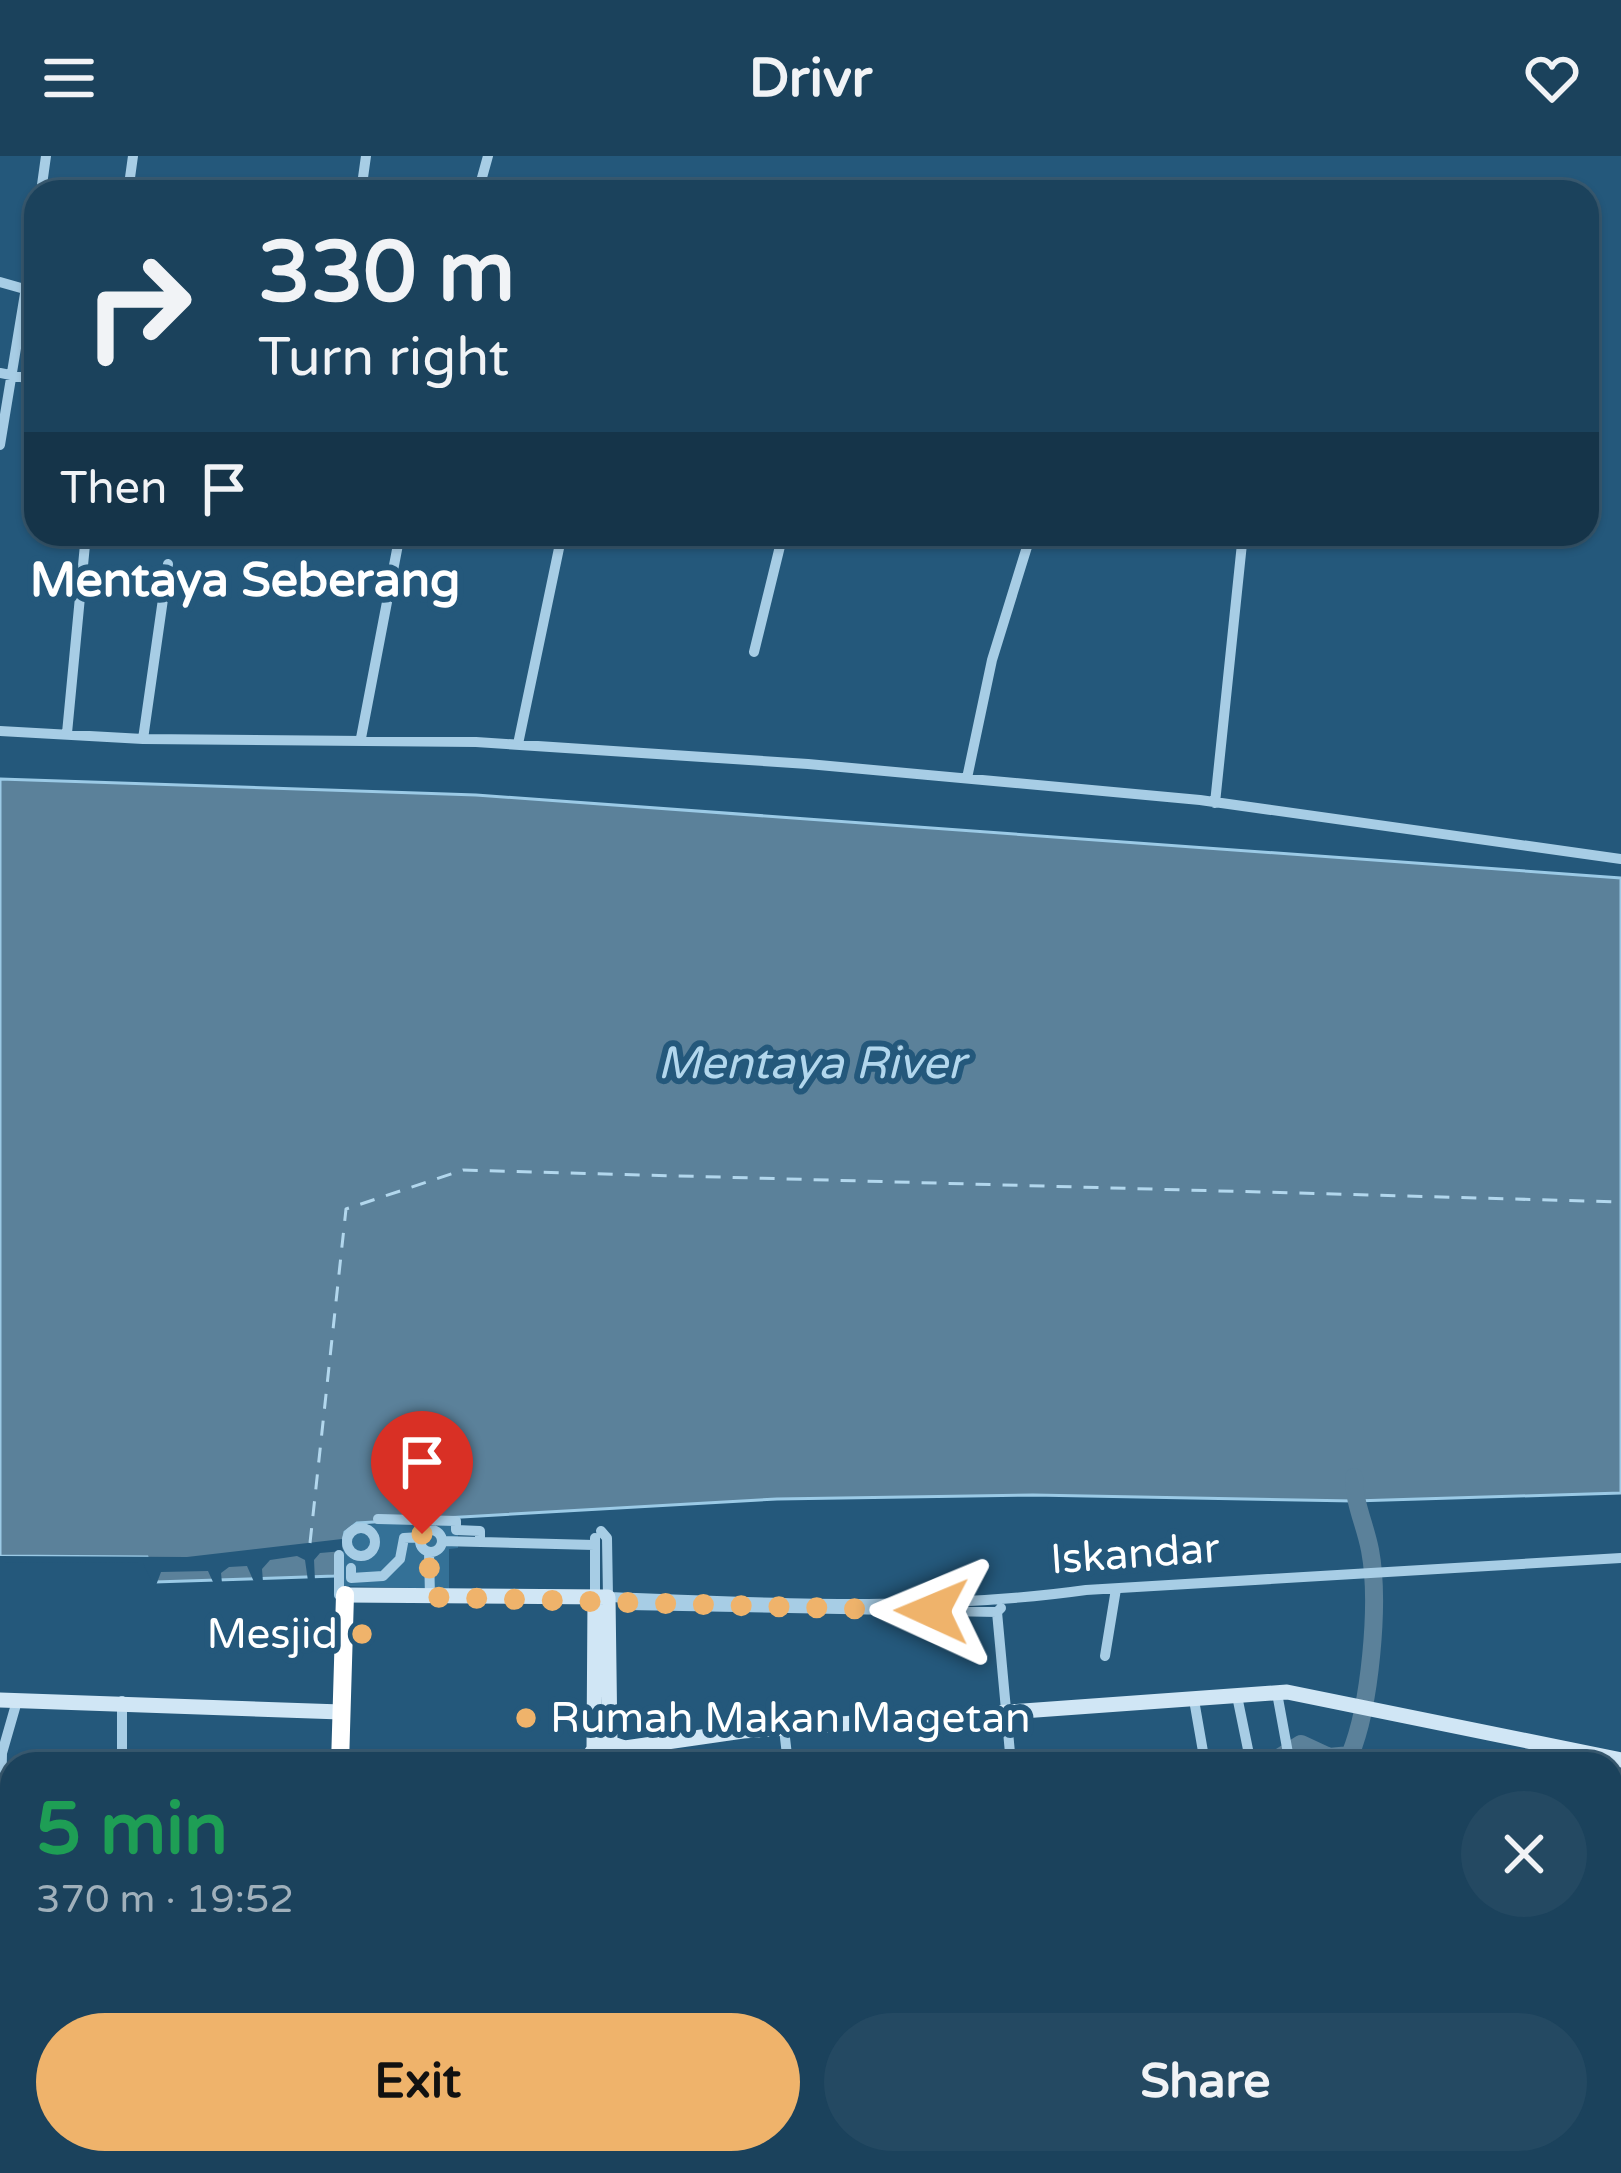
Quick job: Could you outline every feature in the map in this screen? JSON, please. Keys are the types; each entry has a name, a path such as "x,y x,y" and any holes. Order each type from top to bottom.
{"highway":[{"path":"340,1752 342,1595"}],"street":[{"path":"0,445 24,315"},
{"path":"0,373 24,378"},
{"path":"67,733 85,546"},
{"path":"362,738 398,546"},
{"path":"518,744 559,546"},
{"path":"754,652 781,546"},
{"path":"967,778 992,659 1027,546"},
{"path":"1215,802 1242,546"},
{"path":"143,739 168,564"},
{"path":"0,731 143,739 362,738 518,744 967,778 1215,802 1621,859"},
{"path":"379,1519 456,1521 456,1530 480,1531 480,1541"},
{"path":"393,1568 404,1538 421,1538 432,1530 442,1541 594,1545 607,1752"},
{"path":"421,1538 429,1558 430,1597"},
{"path":"351,1568 351,1578 429,1558 442,1541"},
{"path":"370,1553 393,1568"},
{"path":"339,1555 342,1595"},
{"name":"Iskandar","path":"598,1600 1007,1601 1116,1589 1621,1558"},
{"path":"1105,1656 1116,1589"},
{"name":"Iskandar","path":"342,1595 997,1612"},
{"path":"1007,1601 997,1612 1010,1752"},
{"path":"621,1752 784,1729 1277,1693 1373,1709 1555,1752"},
{"path":"1277,1693 1287,1752"},
{"path":"1237,1696 1249,1752"},
{"path":"2,1752 9,1700 341,1712"},
{"path":"1194,1700 1203,1752"},
{"path":"122,1701 122,1752"},
{"path":"784,1729 787,1752"}],"shaded area":[{"path":"458,1518 458,1548 449,1549 449,1589 343,1586 343,1540 350,1526"}],"water":[{"name":"Mentaya River","path":"0,779 476,795 1621,878 1621,1493 1354,1501 1033,1495 777,1499 357,1523 345,1532 335,1576 155,1582 147,1557 0,1556"}],"pier":[{"path":"342,1539 343,1551 320,1553 314,1560 315,1581 308,1581 305,1560 297,1556 270,1560 262,1569 263,1582 254,1582 247,1566 229,1567 221,1573 222,1583 213,1582 208,1571 161,1572 155,1588 143,1563 0,1562 0,1556 187,1557"}],"waterway":[{"path":"1351,1752 1368,1683 1374,1598 1370,1550 1354,1477"},
{"path":"1288,1752 1301,1744 1318,1752"}],"ferry route":[{"path":"310,1543 346,1209 463,1170 1621,1202"}],"place":[{"name":"Mesjid","path":"362,1634"},
{"name":"Rumah Makan Magetan","path":"526,1718"}],"district":[{"name":"Mentaya Seberang","path":"245,581"}],"route":[{"path":"422,1534 421,1545 429,1552 430,1597 582,1599 596,1604 695,1608 932,1611"}]}
